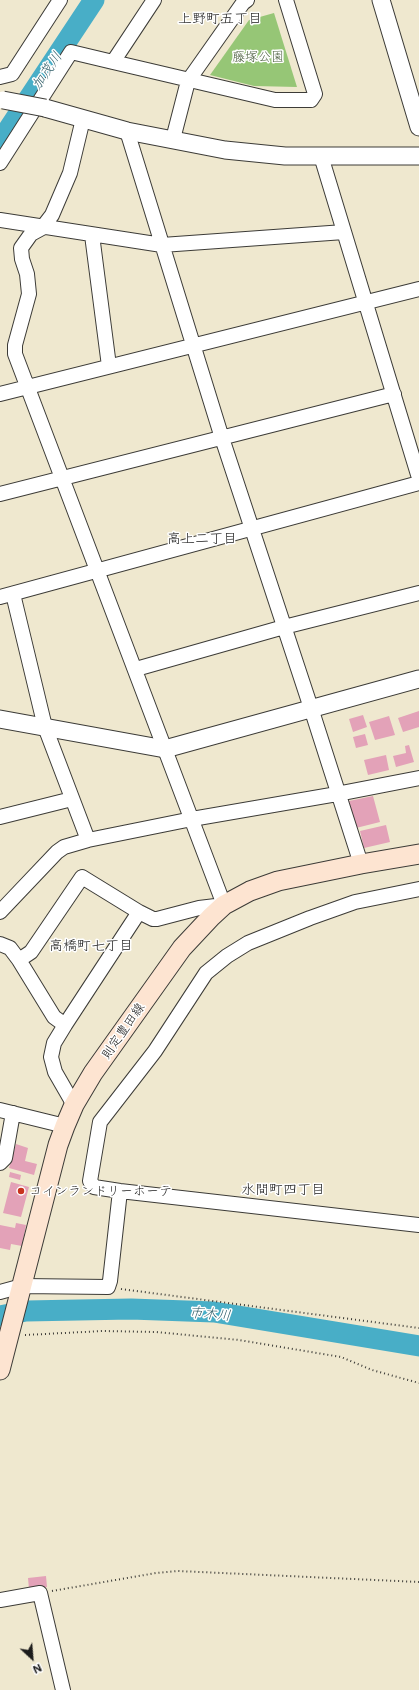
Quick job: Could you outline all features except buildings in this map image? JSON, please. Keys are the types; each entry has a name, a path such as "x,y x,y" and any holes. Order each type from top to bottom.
{"main road":[{"name":"則定豊田線","path":"0,1370 4,1336 22,1286 58,1145 74,1105 112,1045 182,948 224,905 250,891 278,881 360,864 419,854"}],"street":[{"path":"0,77 12,74 60,0"},
{"path":"113,62 154,0"},
{"path":"173,139 188,81 243,3 247,0"},
{"path":"0,163 71,52 188,81 274,100 311,100 315,94 286,0"},
{"path":"381,0 419,127"},
{"path":"2,99 45,108 127,131 225,150 285,156 419,156"},
{"path":"19,960 31,952 82,877 139,912 157,920 199,908 224,905 136,669 15,354 15,345 29,294 27,274 22,259 21,248 31,234 42,228 52,215 70,173 83,119"},
{"path":"127,131 222,438 311,708 360,864"},
{"path":"321,156 419,478"},
{"path":"0,220 42,228 162,245 344,232"},
{"path":"92,235 109,366"},
{"path":"0,394 419,289"},
{"path":"0,494 62,477 394,394"},
{"path":"88,840 45,727 6,596 419,483"},
{"path":"136,669 284,627 419,593"},
{"path":"0,719 165,749 419,679"},
{"path":"0,912 57,852 64,847 88,840 192,819 419,778"},
{"path":"0,817 72,799"},
{"path":"419,889 355,902 310,918 248,943 227,956 206,973 155,1051 100,1122 90,1180 94,1187 120,1191 419,1225"},
{"path":"74,1105 55,1072 51,1057 54,1043 139,912"},
{"path":"0,944 10,948 54,1017 65,1025"},
{"path":"0,1163 5,1158 6,1112 65,1126"},
{"path":"0,1292 22,1286 108,1287 110,1281 120,1191"},
{"path":"0,1600 40,1593 63,1690"}],"path":[{"path":"108,1287 419,1328"},
{"path":"4,1336 103,1331 156,1332 239,1340 340,1356 372,1370 419,1383"},
{"path":"40,1593 156,1573 178,1571 419,1582"}],"green space":[{"name":"藤塚公園","path":"274,13 297,87 254,86 210,75 249,20"}],"waterway":[{"name":"加茂川","path":"0,142 94,0"},
{"name":"市木川","path":"0,1316 26,1311 131,1309 214,1312 419,1346"}],"place":[{"name":"コインランドリーホーテ","path":"21,1191"}],"district":[{"name":"上野町五丁目","path":"220,19"},
{"name":"高上二丁目","path":"202,539"},
{"name":"高橋町七丁目","path":"91,946"},
{"name":"水間町四丁目","path":"283,1190"}]}
